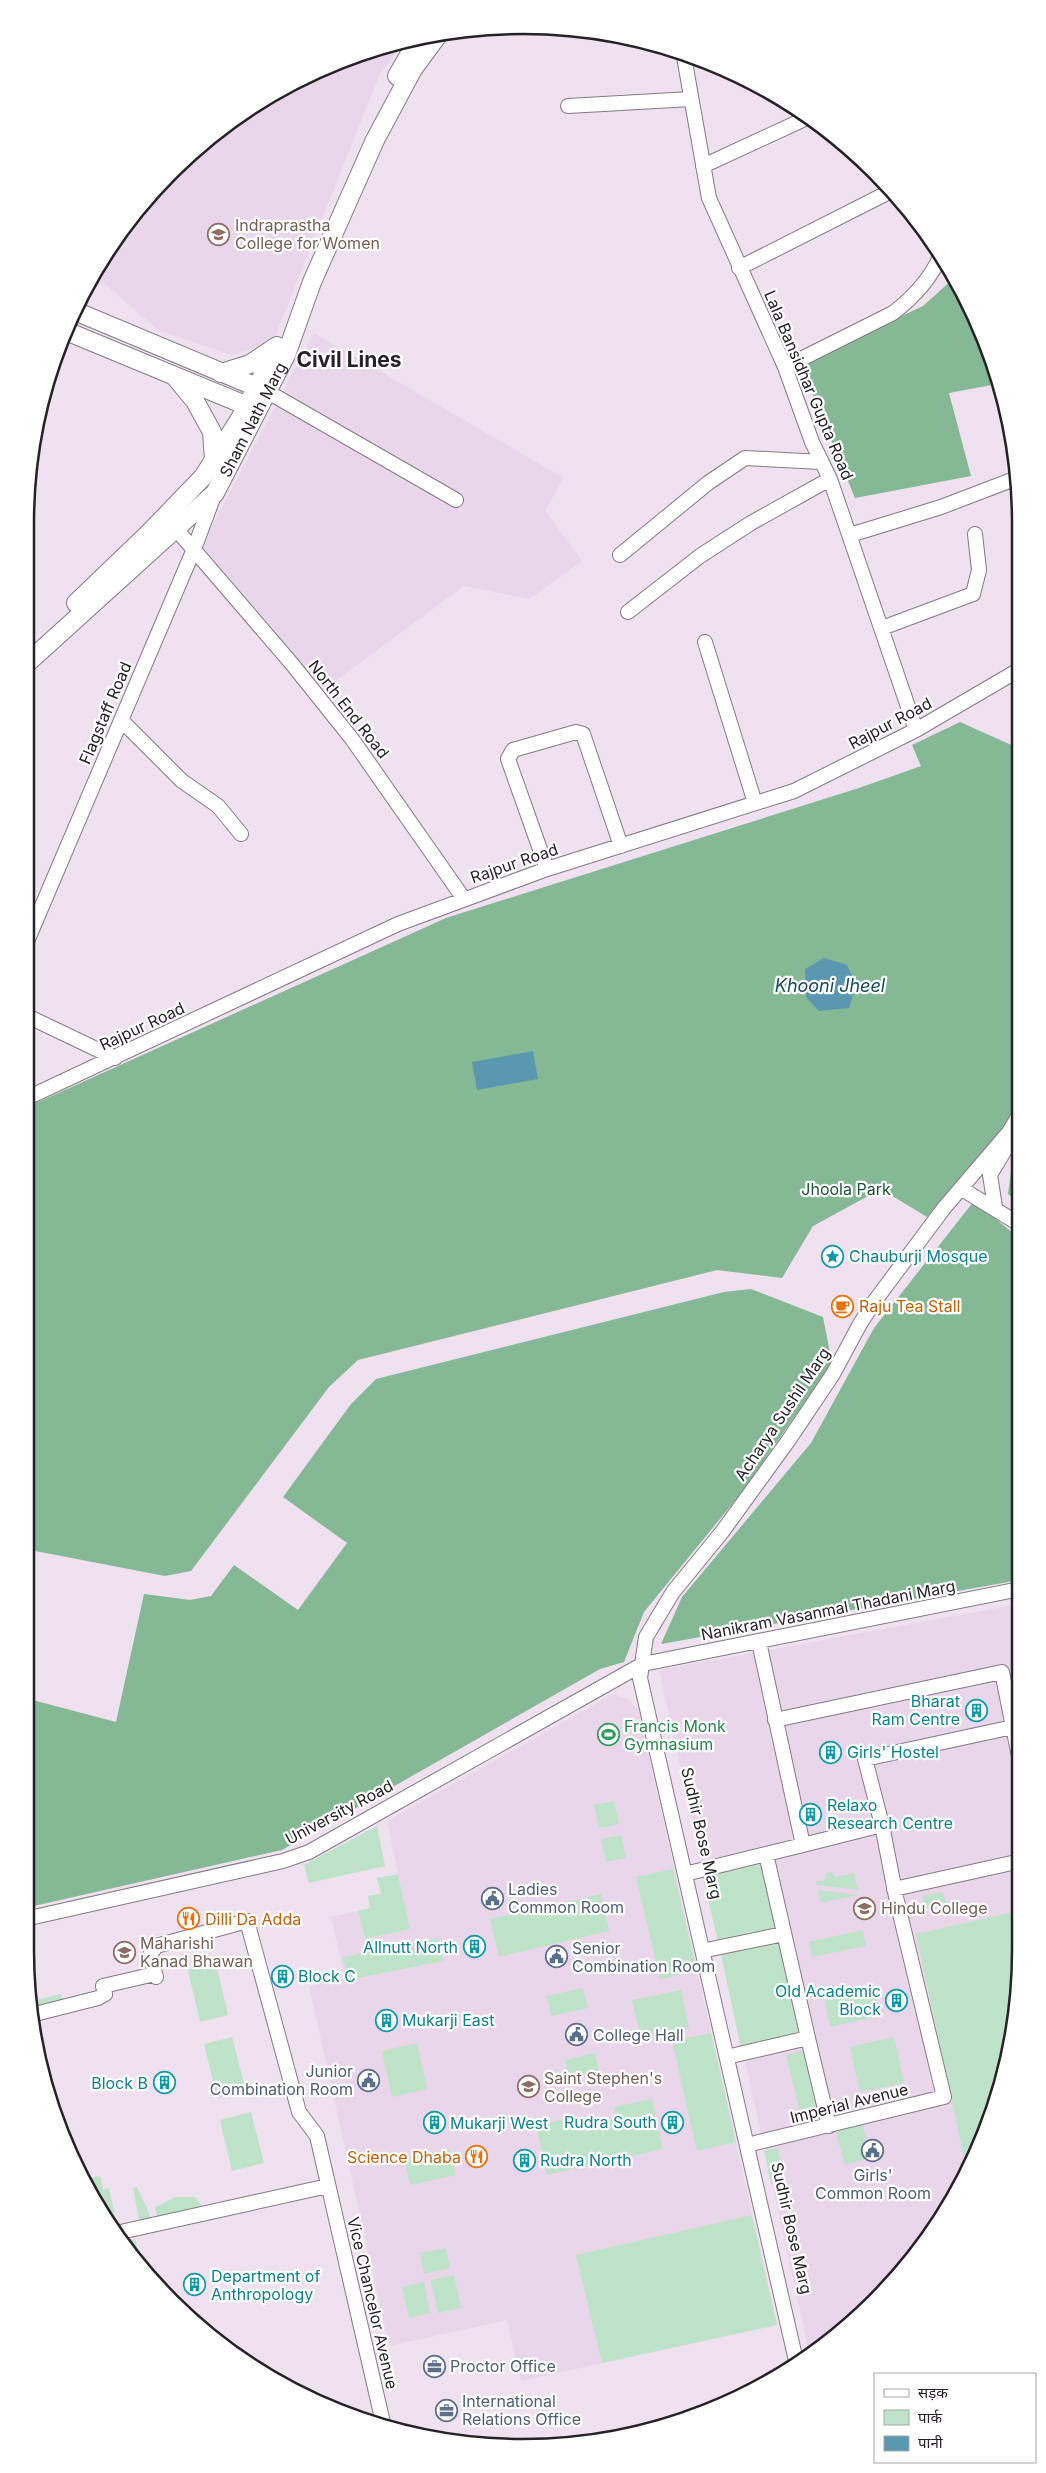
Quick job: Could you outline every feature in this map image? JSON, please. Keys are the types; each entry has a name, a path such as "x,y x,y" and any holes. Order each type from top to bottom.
{"main road":[{"name":"Sham Nath Marg","path":"34,656 215,492 252,408 286,355 312,282 375,140 413,70 433,42"},
{"name":"Sham Nath Marg","path":"262,390 302,279 341,190 403,63 414,46"},
{"path":"81,314 262,390"},
{"path":"72,334 252,408"},
{"path":"221,373 250,364 277,346"},
{"path":"174,376 196,400 212,432 214,459"},
{"name":"Sham Nath Marg","path":"34,642 149,533 203,477 252,408"}],"street":[{"name":"Lala Bansidhar Gupta Road","path":"685,62 709,198 785,367 830,479 916,730"},
{"path":"568,106 691,99"},
{"path":"703,166 801,121"},
{"path":"739,268 885,194"},
{"path":"785,367 894,313 909,301 935,270 938,263"},
{"path":"262,390 456,500"},
{"path":"620,555 708,483 745,458 822,462"},
{"path":"628,612 700,556 751,523 830,479"},
{"path":"850,535 941,507 1010,481"},
{"name":"Flagstaff Road","path":"34,925 194,549 215,492"},
{"name":"North End Road","path":"176,529 292,664 352,739 464,899"},
{"path":"882,628 973,594 980,570 974,534"},
{"path":"705,642 755,803"},
{"name":"Rajpur Road","path":"34,1095 398,924 547,869 794,791 916,730 1012,675"},
{"path":"121,720 182,780 218,806 241,834"},
{"path":"547,869 508,759 513,750 576,732 583,734 621,846"},
{"path":"34,1019 114,1058"},
{"path":"995,1208 990,1174 1012,1140"},
{"name":"Acharya Sushil Marg","path":"643,1664 646,1637 673,1592 722,1532 788,1440 833,1374 874,1302 944,1208 1012,1140"},
{"path":"962,1189 1012,1219"},
{"name":"Nanikram Vasanmal Thadani Marg","path":"643,1664 1012,1591"},
{"path":"759,1642 803,1845"},
{"name":"Sudhir Bose Marg","path":"643,1664 648,1675 735,2054 758,2142 802,2352"},
{"name":"Sudhir Bose Marg","path":"643,1664 640,1678 795,2357"},
{"name":"University Road","path":"34,1918 284,1861 309,1852 643,1664"},
{"path":"775,1720 1002,1672 1012,1722"},
{"path":"1012,1727 865,1759 882,1825 894,1889 1012,1863"},
{"path":"693,1872 882,1825"},
{"path":"766,1854 829,2126"},
{"name":"Imperial Avenue","path":"758,2142 944,2098 894,1889"},
{"name":"Vice Chancelor Avenue","path":"38,2013 98,1998 105,1994 103,1986 155,1975 150,1955 156,1946 247,1921 298,2112 317,2136 382,2418"},
{"path":"711,1950 784,1934"},
{"path":"735,2054 808,2038"},
{"path":"123,2231 328,2186"}],"shaded area":[{"name":"Indraprastha College for Women","path":"397,50 379,76 273,342 232,355 158,330 99,279 116,251 155,200 200,155 251,116 278,99 336,71"},
{"path":"314,333 564,478 545,510 582,561 529,599 464,586 323,690 200,549"},
{"name":"Hindu College","path":"1012,1605 1011,1982 1008,2014 996,2077 975,2137 962,2166 930,2222 891,2273 869,2296 846,2318 808,2347 659,1670"},
{"name":"Saint Stephen's College","path":"613,1694 630,1700 639,1712 777,2325 521,2381 507,2320 389,2346 309,1986 345,1978 331,1917 358,1911 365,1939 410,1929 387,1821"}],"green space":[{"path":"949,282 975,336 992,385 949,393 971,476 855,498 800,364 923,306"},
{"name":"Jhoola Park","path":"960,722 1012,745 1012,1114 1004,1128 927,1217 881,1189 813,1226 782,1278 717,1270 358,1360 329,1387 191,1571 165,1576 34,1551 34,1104 446,918 859,788 921,766 912,745"},
{"path":"1012,1164 1012,1198 1008,1194"},
{"path":"974,1201 1012,1232 1012,1581 661,1644 682,1597 811,1443 874,1328"},
{"path":"751,1289 823,1317 832,1363 742,1492 644,1612 624,1662 600,1669 282,1850 34,1906 34,1700 116,1722 144,1594 190,1600 211,1596 234,1565 298,1610 347,1543 283,1497 351,1404 376,1379 724,1292"},
{"path":"614,1801 619,1824 599,1828 594,1805"},
{"path":"377,1826 385,1866 309,1883 304,1865"},
{"path":"621,1835 626,1858 606,1862 601,1839"},
{"path":"761,1859 778,1928 718,1942 702,1873"},
{"path":"673,1869 697,1971 660,1979 636,1877"},
{"path":"832,1872 835,1877 854,1873 858,1890 817,1885 816,1881 824,1880 827,1873"},
{"path":"398,1874 410,1929 365,1939 358,1911 370,1908 368,1896 381,1894 377,1878"},
{"path":"818,1890 858,1895 821,1903"},
{"path":"943,1892 946,1903 925,1908 922,1896"},
{"path":"601,1894 609,1931 499,1957 490,1919"},
{"path":"1012,1912 1011,1982 1003,2045 996,2077 975,2137 965,2160 916,1934"},
{"path":"863,1930 866,1946 812,1957 809,1942"},
{"path":"439,1938 443,1961 348,1980 343,1957"},
{"path":"776,1938 781,1945 801,2035 741,2048 720,1950"},
{"path":"216,1963 228,2015 200,2022 188,1970"},
{"path":"583,1988 588,2008 551,2016 547,1996"},
{"path":"681,1990 689,2028 641,2038 632,2000"},
{"path":"873,1990 878,2012 874,2013 874,2017 830,2027 825,2001"},
{"path":"61,1994 63,2003 38,2009 37,2000"},
{"path":"711,2033 736,2142 697,2151 672,2041"},
{"path":"232,2037 246,2091 217,2098 204,2044"},
{"path":"894,2037 904,2083 860,2092 850,2047"},
{"path":"417,2043 427,2089 392,2097 382,2051"},
{"path":"806,2050 823,2121 803,2125 786,2055"},
{"path":"595,2053 599,2071 569,2078 565,2060"},
{"path":"652,2099 663,2149 547,2175 536,2126 569,2118 572,2130 584,2128 585,2132 605,2128 604,2121 617,2118 614,2107"},
{"path":"251,2112 264,2163 232,2171 220,2120"},
{"path":"862,2123 871,2158 845,2165 836,2133 845,2127"},
{"path":"778,2148 785,2182 771,2184 764,2151"},
{"path":"450,2149 456,2175 410,2185 404,2158"},
{"path":"100,2176 103,2189 109,2188 116,2223 99,2195 90,2178"},
{"path":"137,2187 151,2222 140,2224 133,2188"},
{"path":"175,2197 195,2197 205,2210 158,2221 155,2207"},
{"path":"752,2215 777,2325 602,2363 576,2255"},
{"path":"135,2239 138,2252 135,2248 129,2240"},
{"path":"446,2248 450,2268 424,2274 420,2253"},
{"path":"454,2275 461,2308 438,2313 431,2280"},
{"path":"424,2282 430,2313 409,2318 402,2287"}],"water":[{"name":"Khooni Jheel","path":"824,958 847,965 856,985 849,1008 819,1011 806,997 805,969"},
{"path":"533,1051 538,1079 477,1090 472,1062"}],"place":[{"name":"Indraprastha College for Women","path":"219,234"},
{"name":"Chauburji Mosque","path":"833,1256"},
{"name":"Raju Tea Stall","path":"843,1306"},
{"name":"Bharat Ram Centre","path":"976,1710"},
{"name":"Francis Monk Gymnasium","path":"608,1735"},
{"name":"Girls' Hostel","path":"831,1752"},
{"name":"Relaxo Research Centre","path":"811,1814"},
{"name":"Ladies Common Room","path":"492,1898"},
{"name":"Hindu College","path":"865,1908"},
{"name":"Dilli Da Adda","path":"189,1919"},
{"name":"Allnutt North","path":"474,1947"},
{"name":"Maharishi Kanad Bhawan","path":"124,1952"},
{"name":"Senior Combination Room","path":"556,1957"},
{"name":"Block C","path":"282,1976"},
{"name":"Old Academic Block","path":"897,2000"},
{"name":"Mukarji East","path":"386,2020"},
{"name":"College Hall","path":"577,2035"},
{"name":"Junior Combination Room","path":"369,2080"},
{"name":"Block B","path":"164,2083"},
{"name":"Saint Stephen's College","path":"528,2087"},
{"name":"Rudra South","path":"673,2122"},
{"name":"Mukarji West","path":"434,2123"},
{"name":"Girls' Common Room","path":"873,2151"},
{"name":"Science Dhaba","path":"477,2157"},
{"name":"Rudra North","path":"524,2160"},
{"name":"Department of Anthropology","path":"195,2285"},
{"name":"Proctor Office","path":"434,2366"},
{"name":"International Relations Office","path":"446,2410"}],"district":[{"name":"Civil Lines","path":"349,359"}]}
